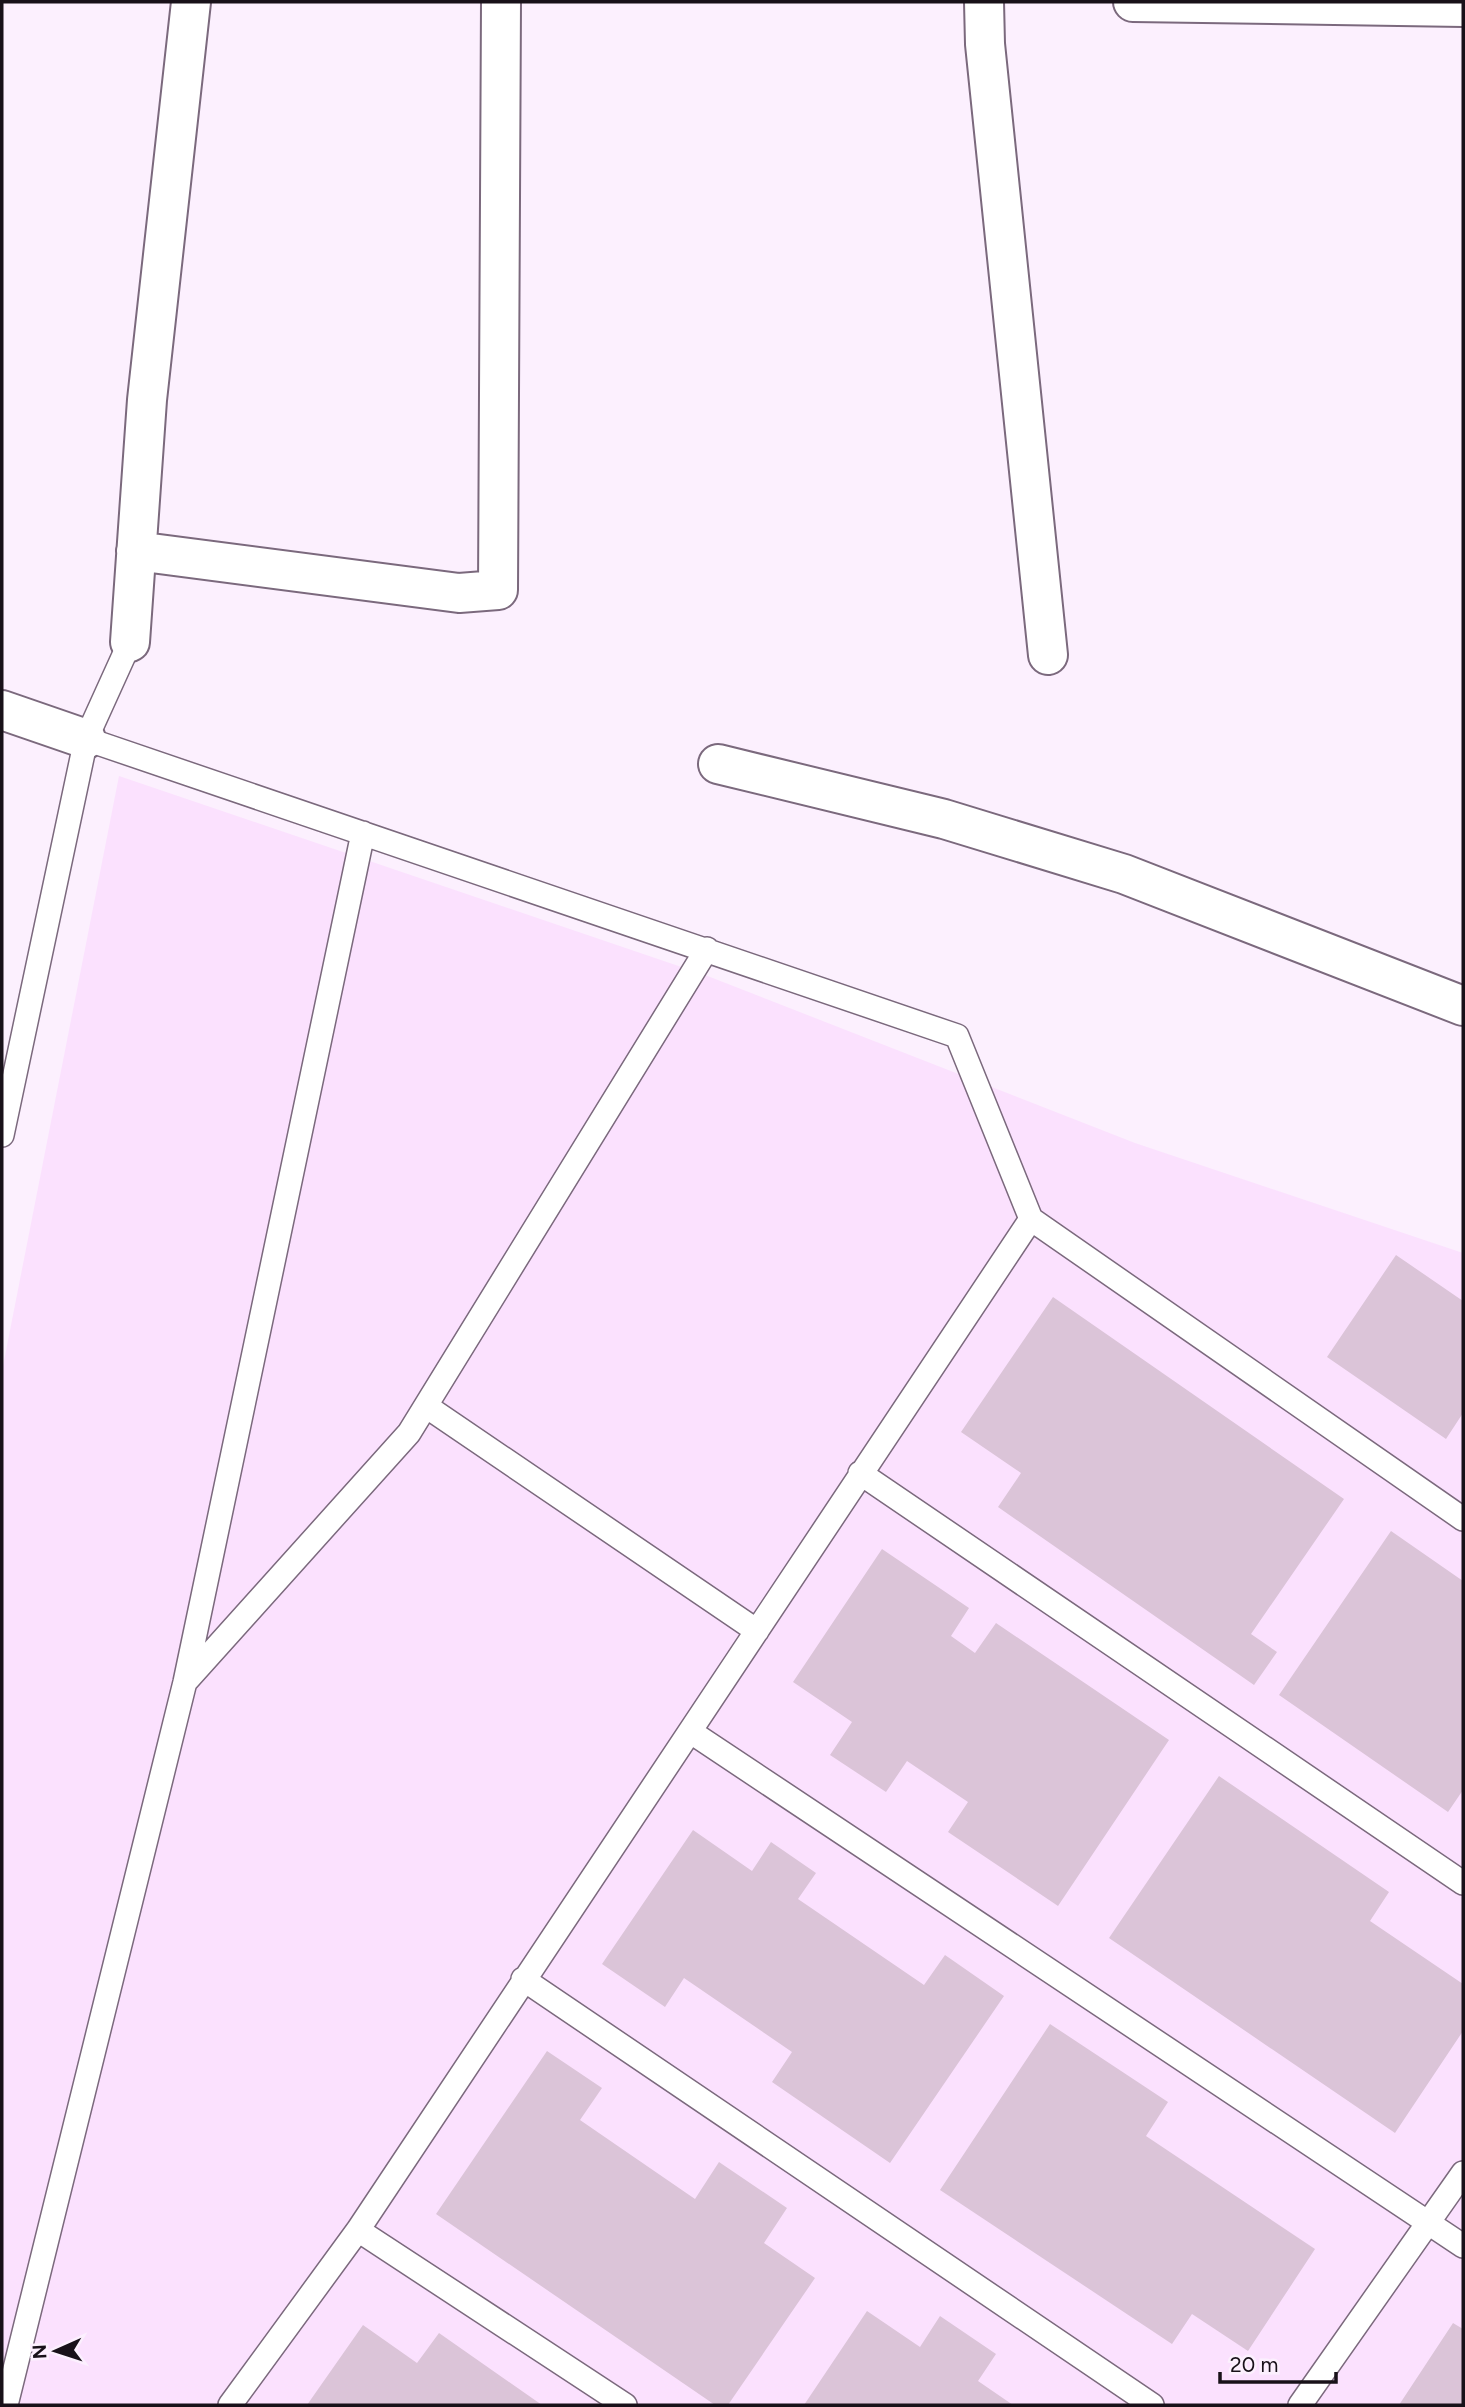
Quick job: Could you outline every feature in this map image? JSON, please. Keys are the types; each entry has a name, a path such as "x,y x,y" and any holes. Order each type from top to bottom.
{"street":[{"path":"130,642 147,401 191,2"},
{"path":"136,551 459,593 498,590 501,2"},
{"path":"984,2 985,44 1048,654"},
{"path":"1133,2 1463,7"},
{"path":"2,710 86,739"},
{"path":"718,764 944,819 1124,874 1463,1006"}],"lane":[{"path":"2,1135 86,739 130,642"},
{"path":"86,739 707,948 957,1036 1031,1219 1463,1518"},
{"path":"6,2405 185,1682 363,833"},
{"path":"185,1682 409,1433 707,948"},
{"path":"230,2405 358,2230 1031,1219"},
{"path":"426,1406 758,1631"},
{"path":"860,1473 1463,1883"},
{"path":"691,1732 1463,2246"},
{"path":"523,1979 1152,2405"},
{"path":"1300,2405 1463,2172"},
{"path":"358,2230 625,2405"}],"shaded area":[{"path":"119,776 705,975 1135,1143 1463,1253 1463,2405 2,2405 2,1371"}],"building":[{"path":"1396,1255 1463,1301 1463,1413 1446,1439 1327,1357"},
{"path":"1053,1297 1344,1499 1251,1634 1277,1652 1254,1685 998,1507 1021,1473 961,1432"},
{"path":"1391,1531 1463,1581 1463,1790 1448,1812 1279,1695"},
{"path":"882,1549 969,1608 951,1636 975,1653 996,1623 1169,1740 1058,1906 948,1832 968,1802 907,1761 886,1792 830,1755 852,1722 793,1682"},
{"path":"1219,1776 1389,1892 1370,1921 1463,1984 1463,2031 1395,2133 1109,1938"},
{"path":"693,1830 752,1871 771,1842 816,1873 798,1899 924,1985 945,1955 1004,1996 890,2163 772,2082 792,2052 684,1978 665,2007 602,1964"},
{"path":"1050,2024 1168,2102 1146,2136 1315,2249 1248,2351 1192,2314 1172,2344 940,2190"},
{"path":"547,2051 602,2088 580,2120 695,2199 719,2162 787,2208 764,2243 815,2278 728,2405 715,2405 436,2214"},
{"path":"867,2311 920,2347 940,2316 996,2354 978,2381 1013,2405 804,2405"},
{"path":"1453,2323 1463,2329 1463,2405 1399,2405"},
{"path":"363,2325 417,2363 439,2333 542,2405 307,2405"}]}
